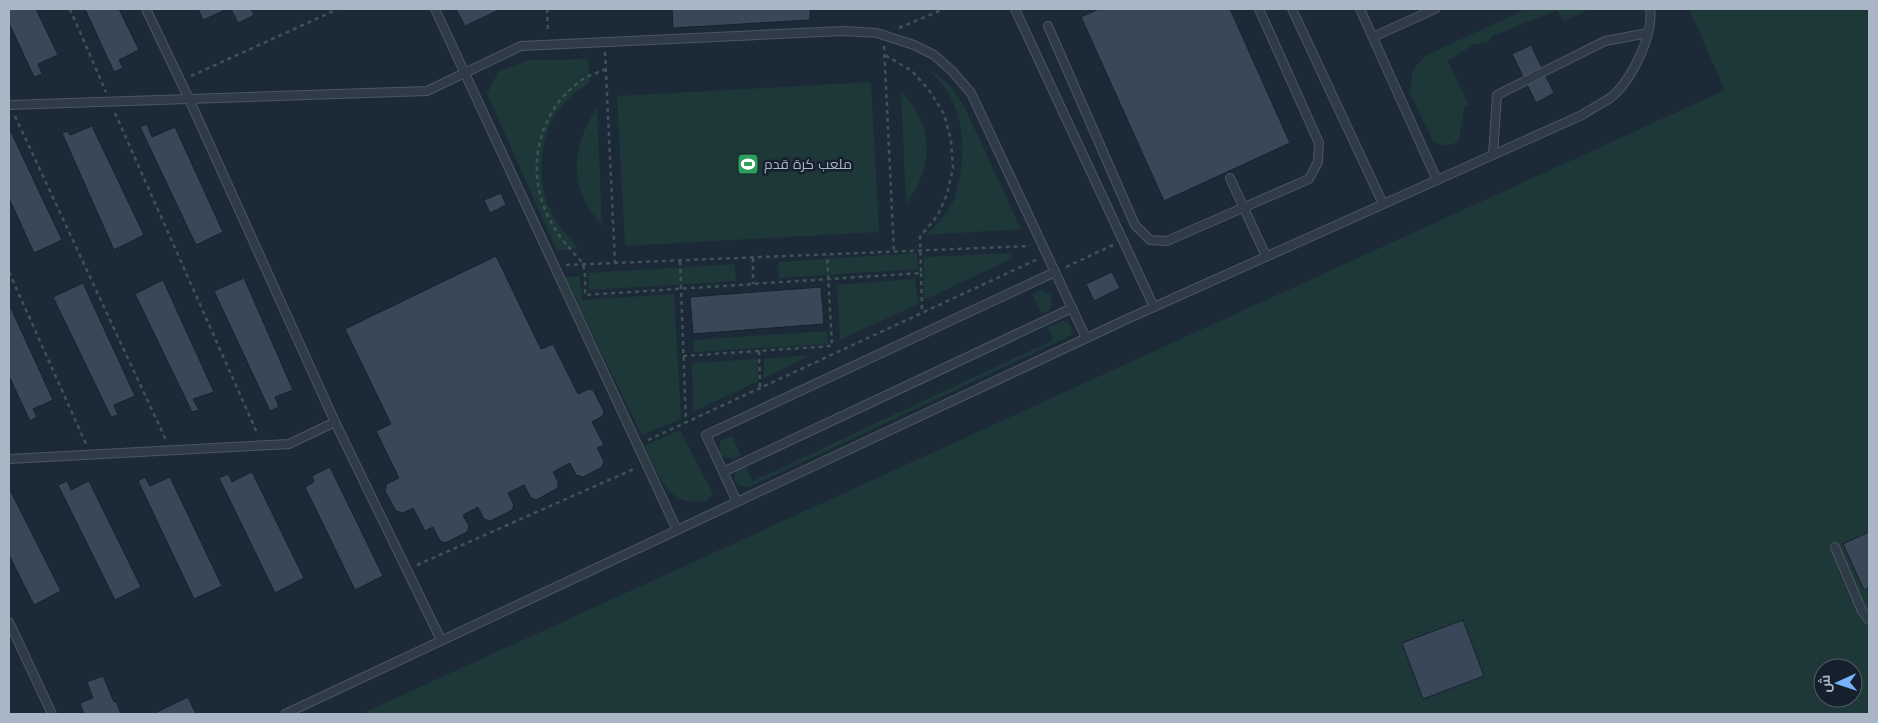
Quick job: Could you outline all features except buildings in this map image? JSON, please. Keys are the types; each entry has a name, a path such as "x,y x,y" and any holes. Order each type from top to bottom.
{"lane":[{"path":"146,9 181,81 335,422 441,640"},
{"path":"435,9 677,530"},
{"path":"1015,9 1154,306"},
{"path":"1048,26 1135,225 1150,240 1166,241 1308,179 1318,162 1319,143 1258,9"},
{"path":"1292,9 1382,204"},
{"path":"1360,9 1437,180"},
{"path":"1373,37 1434,9"},
{"path":"285,714 1154,306 1582,115 1614,94 1632,73 1652,20 1650,9"},
{"path":"9,105 427,91 522,46 844,30 877,33 914,45 934,55 952,71 971,93 1086,338"},
{"path":"1493,155 1497,95 1605,41 1648,33"},
{"path":"1230,178 1266,256"},
{"path":"737,502 706,435 1055,272"},
{"path":"723,472 1072,308"},
{"path":"9,459 289,444 335,422"},
{"path":"1835,547 1862,611 1869,620"},
{"path":"9,622 52,714"}],"path":[{"path":"70,9 262,445"},
{"path":"181,81 338,9"},
{"path":"547,9 549,45"},
{"path":"894,252 884,35 944,9"},
{"path":"605,42 615,263"},
{"path":"885,55 912,71 929,90 944,114 951,140 952,168 947,194 938,215 920,237 922,312"},
{"path":"606,69 579,82 564,98 547,121 538,146 537,172 540,197 551,223 583,264 585,295 921,273"},
{"path":"9,105 170,450"},
{"path":"1055,272 1123,240"},
{"path":"554,266 1043,246"},
{"path":"827,255 832,354"},
{"path":"638,444 1047,255"},
{"path":"752,258 753,284"},
{"path":"680,260 686,422"},
{"path":"9,272 91,455"},
{"path":"683,356 832,346"},
{"path":"759,351 760,388"},
{"path":"407,569 646,463"}],"green space":[{"path":"1526,9 1584,9 1586,11 1563,21 1557,10 1492,36 1487,43 1474,44 1448,61 1469,105 1464,108 1459,140 1447,145 1434,142 1410,94 1412,71 1425,56"},
{"path":"1689,9 1869,9 1869,714 361,714 1725,90"},
{"path":"588,59 590,83 569,98 555,115 549,127 542,154 542,182 549,207 562,229 578,248 557,251 487,94 498,72 528,60"},
{"path":"926,67 949,84 965,108 1021,229 926,235 944,216 954,200 961,171 962,147 956,109 942,84"},
{"name":"ملعب كرة قدم","path":"871,82 879,232 625,246 617,96"},
{"path":"901,92 912,105 920,119 927,147 922,175 906,204"},
{"path":"597,108 602,225 583,197 578,183 577,168 582,138"},
{"path":"917,253 918,269 779,278 778,262"},
{"path":"1010,253 1013,258 924,300 924,257"},
{"path":"735,264 736,281 589,290 588,273"},
{"path":"580,276 582,300 674,294 681,419 642,435 564,277"},
{"path":"915,279 918,304 840,340 837,285"},
{"path":"1041,290 1050,294 1052,304 1049,310 1042,314 1032,294"},
{"path":"1063,321 1068,322 1073,331 1070,336 752,486 741,486 734,480 736,472 746,467 753,481 1053,340 1048,327"},
{"path":"827,331 828,344 694,352 693,340"},
{"path":"812,355 764,378 764,359"},
{"path":"757,359 758,381 693,412 692,363"},
{"path":"680,430 713,494 707,501 683,500 669,491 659,477 644,446"},
{"path":"732,436 741,455 734,459 722,457 719,448 721,440"}],"place":[{"name":"ملعب كرة قدم","path":"748,164"}]}
